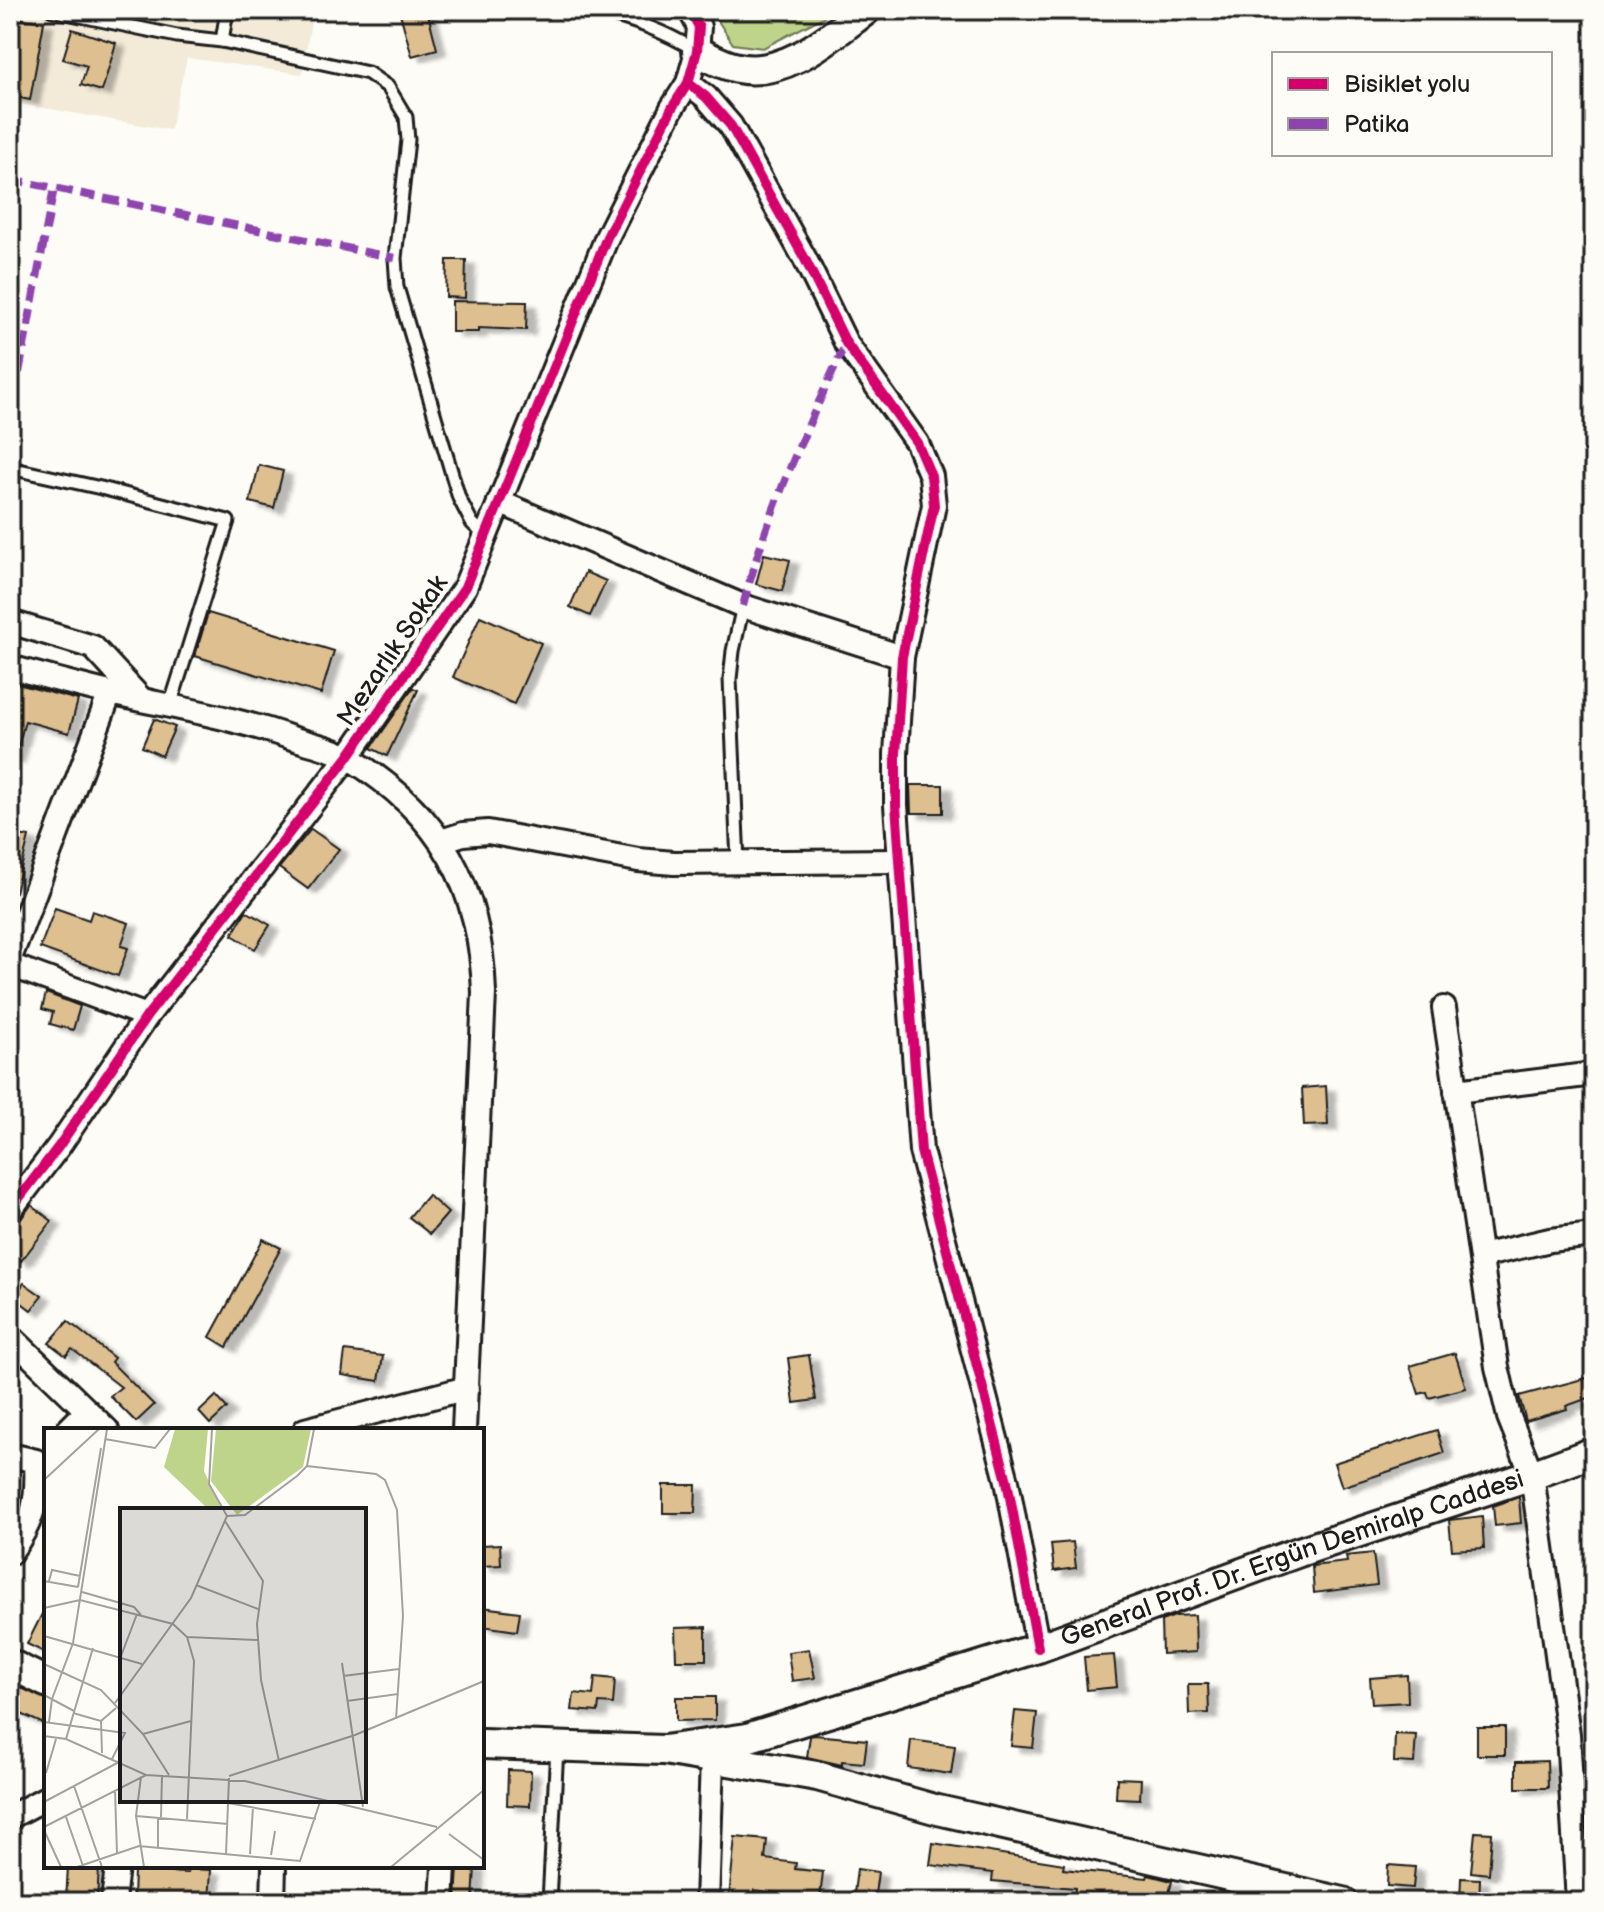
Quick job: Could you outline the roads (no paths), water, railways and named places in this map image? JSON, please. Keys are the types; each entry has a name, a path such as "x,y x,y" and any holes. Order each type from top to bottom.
{"street":[{"path":"690,10 699,27 697,51 725,65 742,69 764,69 813,49 866,10"},
{"name":"Mezarlık Sokak","path":"10,1210 59,1146 147,1016 348,757 465,587 607,237 672,108 688,83 697,51"},
{"path":"688,83 706,97 731,126 805,259 846,343 917,443 928,464 934,505 902,657 896,754 900,861 921,1151 1007,1481 1038,1648"},
{"path":"499,502 743,606 902,657"},
{"path":"10,622 93,647 141,699"},
{"path":"10,667 255,725 348,757 406,801 426,820 441,841 469,896 483,958 484,993 464,1428"},
{"path":"10,958 110,693"},
{"path":"441,841 463,834 488,832 638,860 674,863 900,861"},
{"path":"10,965 147,1016"},
{"path":"1444,1008 1502,1392 1519,1447 1532,1475 1568,1734 1578,1902"},
{"path":"1456,1091 1594,1074"},
{"path":"1481,1256 1550,1240 1594,1235"},
{"path":"10,1336 105,1428"},
{"path":"313,1428 467,1388"},
{"path":"70,1428 87,1411"},
{"name":"General Prof. Dr. Ergün Demiralp Caddesi","path":"664,1750 747,1738 1038,1648 1299,1552 1594,1452"},
{"path":"10,1455 41,1456 28,1529 10,1553"},
{"path":"10,1664 44,1681"},
{"path":"484,1744 664,1750 817,1776 938,1810 1310,1899 1343,1902"},
{"path":"707,1902 712,1760"},
{"path":"10,1817 44,1799"},
{"path":"113,1902 117,1868"},
{"path":"273,1902 274,1868"},
{"path":"442,1902 444,1868"}],"lane":[{"path":"52,10 177,36 222,41 368,73 388,87 402,106 408,140 396,239 397,287 459,498 472,523 485,536"},
{"path":"222,41 227,10"},
{"path":"594,10 640,22 667,33 697,51"},
{"path":"10,468 228,521 170,706"},
{"path":"738,864 730,679 743,606"},
{"path":"549,1902 557,1746"}]}
